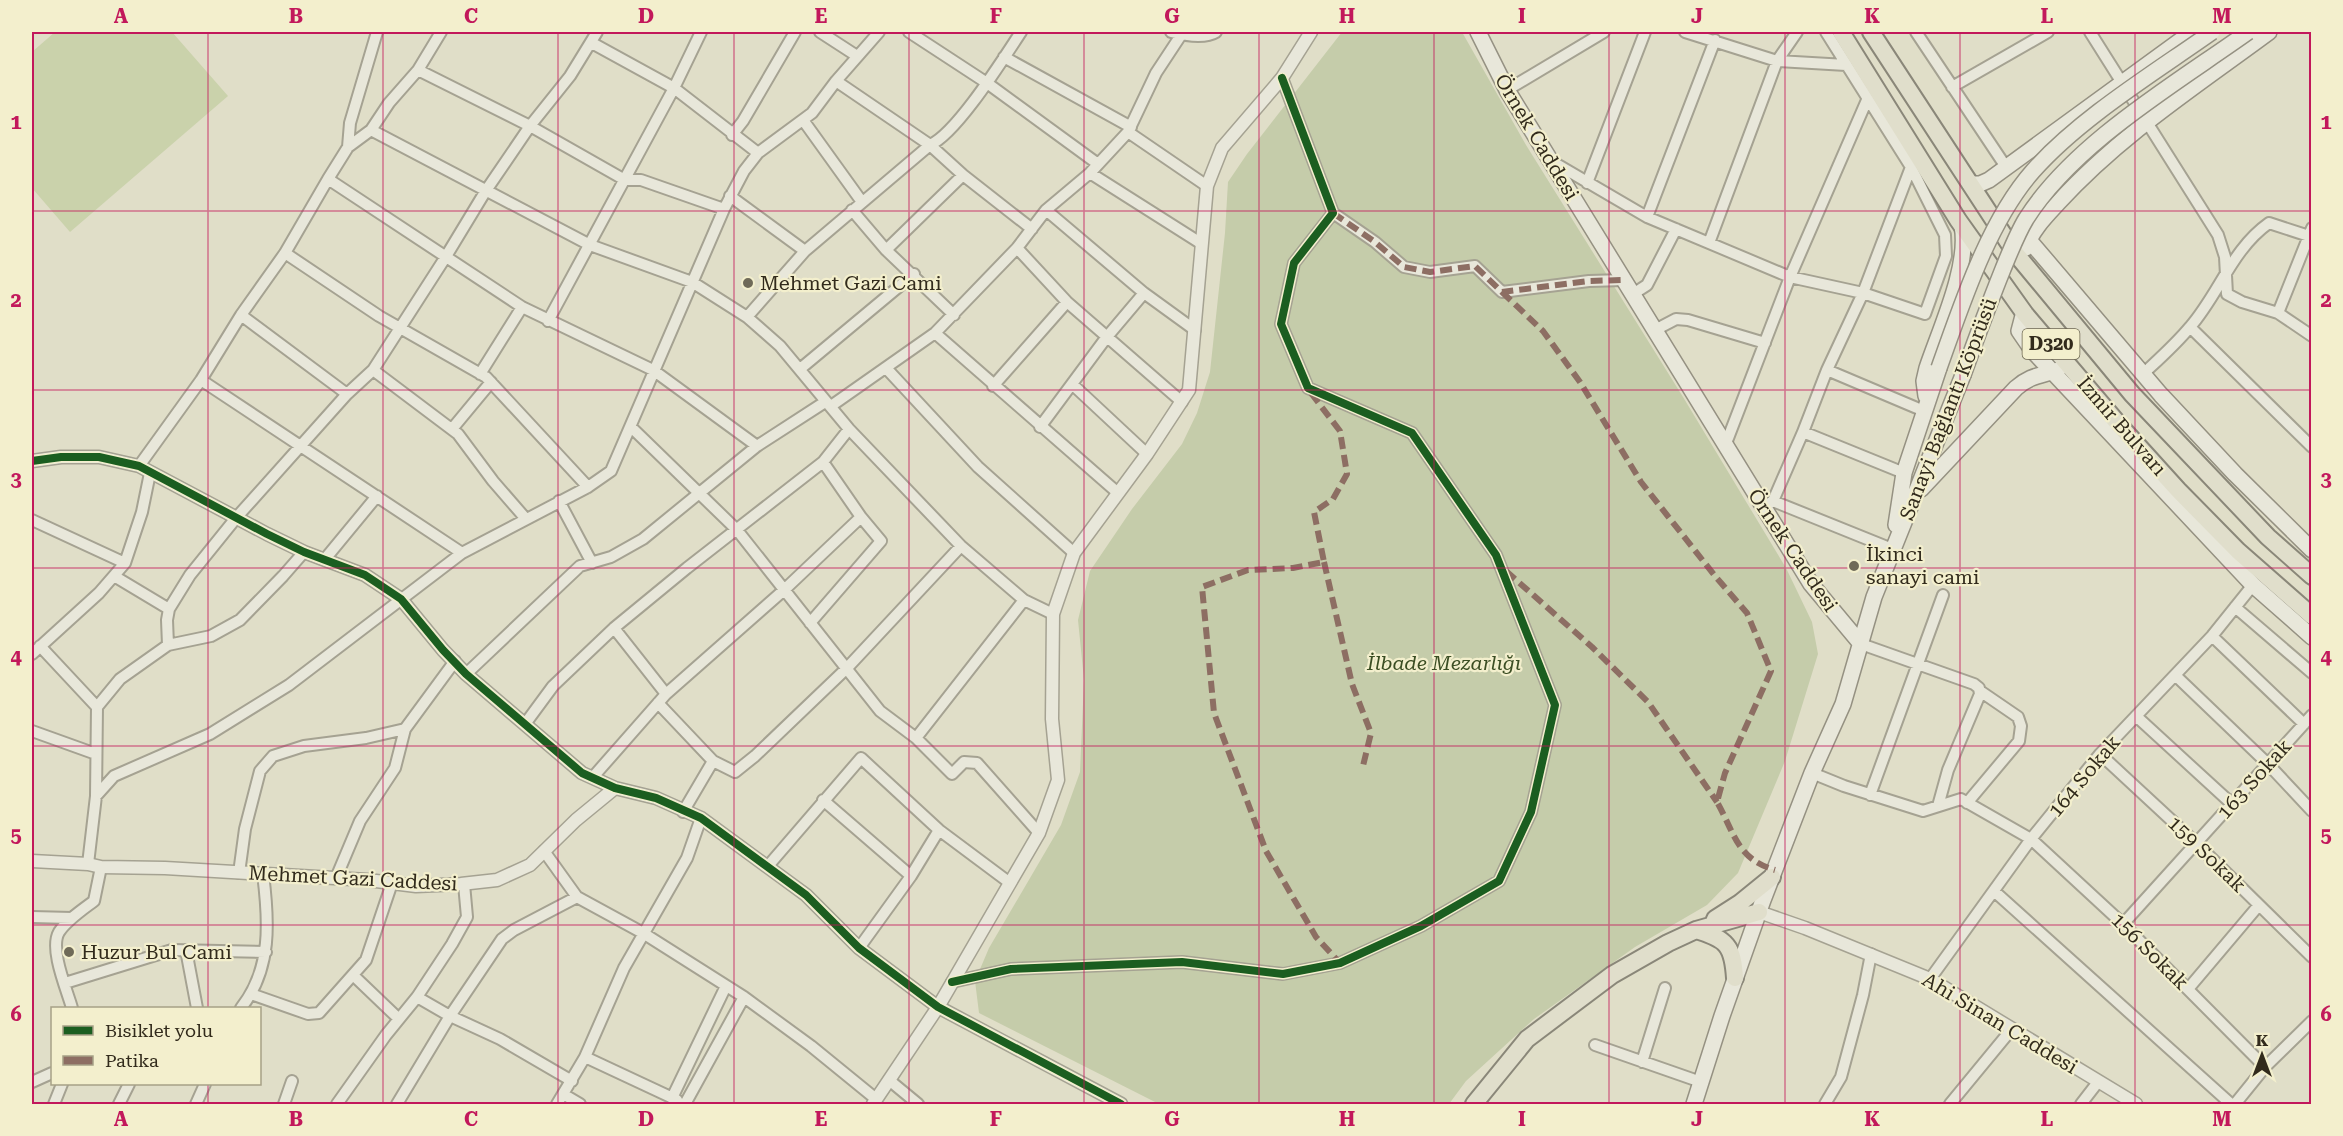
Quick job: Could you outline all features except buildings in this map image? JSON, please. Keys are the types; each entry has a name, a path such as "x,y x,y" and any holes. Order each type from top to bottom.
{"main road":[{"name":"Örnek Caddesi","path":"1478,32 1507,90 1725,446 1769,504 1811,584 1861,644"},
{"name":"İzmir Bulvarı","path":"1841,32 1962,226 2024,312 2121,427 2186,497 2238,551 2312,616"},
{"name":"İzmir Bulvarı","path":"1871,32 2023,263 2132,394 2268,537 2312,576"},
{"path":"1970,184 1984,183 2121,81 2192,32"},
{"name":"Sanayi Bağlantı Köprüsü","path":"1892,549 1904,473 1925,407 1984,251 2010,203 2032,172 2061,143 2212,32"},
{"name":"Sanayi Bağlantı Köprüsü","path":"1892,549 2010,252 2025,221 2042,195 2075,160 2105,136 2248,32"},
{"path":"2023,263 2029,240 2080,179 2118,145 2269,32"},
{"path":"1925,407 1925,375 1963,258 1962,226"},
{"path":"2029,240 2143,374 2235,474 2310,545"},
{"path":"2024,312 2019,326 2021,336 2051,372 2253,585 2312,637"},
{"path":"1914,495 2026,379 2069,366"},
{"path":"1694,1104 1735,978 1772,877 1812,773 1843,704 1874,597 1892,549"},
{"path":"1474,1104 1527,1040 1555,1017 1612,975 1696,930 1740,903 1772,877"},
{"path":"1696,930 1759,912"},
{"path":"1696,930 1723,940 1729,947 1733,956 1735,978"}],"street":[{"path":"348,147 350,123 377,32"},
{"path":"97,707 36,650 99,593 125,563 142,512 145,469 241,315 285,253 348,147 371,130 389,103 418,70 441,32"},
{"path":"168,645 169,609 189,575 236,518 347,394 373,370 485,192 530,126 592,43 597,32"},
{"path":"548,321 674,88 701,32"},
{"path":"732,135 743,121 795,32"},
{"path":"820,32 857,56"},
{"path":"96,796 114,776 210,734 289,685 462,553 588,487 611,471 724,209 744,171 758,153 812,113 836,81 879,32"},
{"path":"909,32 987,83 1094,168 1202,244"},
{"path":"747,317 805,251 930,145 941,140 987,83 1021,32"},
{"path":"466,674 580,566 611,557 643,539 757,446 886,368 935,333 1017,248 1046,210 1094,168 1129,130 1178,33 1211,35 1216,32"},
{"path":"544,851 577,897 644,933 744,997 811,1046 874,1102 938,1007 1039,833 1058,780 1052,719 1053,614 1074,553 1147,454 1190,390 1207,186 1222,148 1282,78 1311,32"},
{"path":"1507,90 1604,32"},
{"path":"1587,183 1645,32"},
{"path":"1685,32 1777,62 1846,65"},
{"path":"1725,32 1733,46"},
{"path":"1709,243 1777,62 1797,32"},
{"path":"1826,32 1911,167 1945,234 1947,256 1925,314"},
{"path":"1916,32 2006,167"},
{"path":"1952,87 2048,32"},
{"path":"2090,32 2218,235 2225,257 2227,294 2242,302 2278,313 2312,336"},
{"path":"1647,216 1715,40"},
{"path":"592,43 674,88 758,153"},
{"path":"1004,57 1129,130 1207,186"},
{"path":"418,70 530,126 625,180 641,180 724,209"},
{"path":"1282,78 1333,213 1404,267 1430,272 1475,266 1502,292 1589,281 1624,280"},
{"path":"836,81 930,145 963,175 1032,229"},
{"path":"1725,446 1790,277 1867,100"},
{"path":"803,120 862,202"},
{"path":"371,130 485,192 590,245 692,282 747,317 780,346 849,429 961,546 1023,600 1053,614"},
{"path":"1550,160 1647,216 1790,277 1863,293 1943,320"},
{"path":"1892,549 1769,504 1863,293 1911,167"},
{"path":"886,250 963,175"},
{"path":"327,179 522,308 653,370 757,446"},
{"path":"730,196 805,251"},
{"path":"852,210 886,250 914,274 954,315"},
{"path":"1046,210 1144,293 1195,330"},
{"path":"952,982 1011,969 1182,962 1283,974 1294,972 1340,963 1421,926 1499,881 1532,812 1555,705 1496,555 1412,433 1308,388 1281,324 1294,263 1333,213"},
{"path":"2143,374 2190,327 2225,277 2243,246 2269,223 2311,234 2278,313"},
{"path":"1633,294 1647,285 1676,229"},
{"path":"1017,248 1067,302 1182,402"},
{"path":"285,253 379,316 491,382 588,487"},
{"path":"800,369 914,274"},
{"path":"1040,427 1106,338 1144,293"},
{"path":"993,386 1067,302"},
{"path":"480,374 522,308"},
{"path":"241,315 347,394"},
{"path":"1654,330 1676,319 1688,320 1765,343"},
{"path":"2190,327 2312,447"},
{"path":"935,333 1118,494"},
{"path":"886,368 978,467 1074,553"},
{"path":"373,370 452,429 526,519"},
{"path":"1827,370 1925,407"},
{"path":"201,380 462,553"},
{"path":"452,429 491,382"},
{"path":"1072,384 1147,454"},
{"path":"631,427 736,530 880,711 916,738 952,774 964,762 977,763 1039,833"},
{"path":"525,724 553,686 614,628 823,462 849,429"},
{"path":"1803,432 1904,473"},
{"path":"32,461 61,457 99,457 145,469 304,552 365,575 401,599 442,650 466,674 582,773 615,788 656,798 683,812 701,818 806,895 859,948 938,1007 1121,1104"},
{"path":"810,622 881,541 861,517 823,462"},
{"path":"325,559 377,496"},
{"path":"559,501 592,563"},
{"path":"593,777 662,698 784,590 861,517"},
{"path":"32,520 125,563"},
{"path":"614,628 662,698 713,761 735,772 755,756 847,668 961,546"},
{"path":"88,864 96,796 97,707 120,679 168,645 211,636 240,620 304,552"},
{"path":"114,576 169,609"},
{"name":"164 Sokak","path":"1930,979 2031,839 2100,754 2212,636 2253,585"},
{"path":"1870,795 1916,663 1943,595"},
{"path":"916,738 1023,600"},
{"path":"2235,607 2312,673"},
{"path":"2212,636 2304,724"},
{"path":"1812,773 1870,795 1923,811 1961,799 1967,802 2019,741 2022,731 2018,717 1977,687 1861,644"},
{"path":"336,878 360,821 394,768 405,729 455,661"},
{"path":"2175,675 2268,764 2312,811"},
{"path":"1938,806 1977,687"},
{"name":"163 Sokak","path":"2123,924 2312,715"},
{"path":"2136,716 2232,804"},
{"path":"239,873 245,829 260,771 273,756 304,746 366,738 405,729"},
{"path":"32,734 96,754"},
{"name":"159 Sokak","path":"2100,754 2196,843 2312,957"},
{"path":"768,866 861,758 939,830 1010,883"},
{"path":"683,812 713,761"},
{"name":"Mehmet Gazi Caddesi","path":"32,861 88,864 101,867 336,878 416,885 464,884 497,880 530,865 576,820 615,788"},
{"path":"823,800 911,876"},
{"name":"156 Sokak","path":"1967,802 2031,839 2123,924 2265,1066"},
{"path":"557,1104 585,1057 624,968 687,858 701,818"},
{"path":"859,948 911,876 939,830"},
{"path":"72,1007 54,945 58,933 72,918 94,901 101,867"},
{"path":"242,1007 251,994 261,972 266,952 266,902 263,874"},
{"path":"251,994 308,1014 319,1013 366,960 392,883"},
{"path":"337,1104 417,997 467,917 464,884"},
{"path":"1994,891 2233,1104 2265,1066 2312,1021"},
{"path":"397,1104 450,1016 502,939 514,930 577,897"},
{"path":"2188,989 2259,905"},
{"name":"Ahi Sinan Caddesi","path":"1759,912 1805,928 1930,979 2136,1104"},
{"path":"32,917 72,918"},
{"path":"65,983 172,950 266,952"},
{"path":"186,950 197,1007"},
{"path":"1825,1104 1841,1077 1863,995 1871,954"},
{"path":"354,976 399,1019"},
{"path":"672,1098 726,986"},
{"path":"1642,1062 1665,988"},
{"path":"417,997 450,1016 500,1039 572,1081"},
{"path":"585,1057 686,1104 744,997"},
{"path":"1950,1104 2011,1030"},
{"path":"1595,1045 1701,1082"},
{"path":"32,1082 51,1073"},
{"path":"889,1080 918,1104"},
{"path":"284,1104 292,1081"},
{"path":"2081,1104 2098,1082"},
{"path":"54,1104 61,1085"},
{"path":"120,1104 128,1085"},
{"path":"196,1104 204,1085"},
{"path":"563,1094 579,1104"}],"green space":[{"path":"55,32 172,32 228,96 70,232 32,188 32,52"},
{"name":"İlbade Mezarlığı","path":"1342,32 1462,32 1526,145 1786,568 1812,622 1818,654 1785,761 1738,873 1707,905 1635,947 1534,1019 1466,1081 1449,1104 1159,1104 979,1013 975,981 989,948 1061,825 1080,772 1084,680 1078,620 1090,571 1132,509 1182,444 1197,413 1210,372 1225,233 1228,182 1247,154"}],"marked path":[{"path":"1333,213 1375,242 1404,267 1430,272 1475,266 1502,292 1589,281 1624,280"},
{"path":"1502,292 1543,331 1580,382 1641,482 1747,613 1771,671 1725,773 1717,802 1738,844 1752,859 1775,870"},
{"path":"1311,393 1340,431 1347,474 1333,499 1314,512 1324,562 1293,568 1248,570 1202,587 1214,713 1266,851 1316,937 1340,963"},
{"path":"1324,562 1352,684 1371,733 1362,770"},
{"path":"1506,571 1592,647 1648,702 1717,802"}],"cycle path":[{"path":"952,982 1011,969 1182,962 1283,974 1340,963 1421,926 1499,881 1531,812 1555,705 1496,555 1412,433 1308,388 1281,324 1294,263 1333,213 1282,78"},
{"path":"32,461 61,457 99,457 139,466 304,552 365,575 401,599 466,674 582,773 615,788 656,798 701,818 806,895 859,948 938,1007 1121,1104"}],"place":[{"name":"Mehmet Gazi Cami","path":"748,283"},
{"name":"İkinci sanayi cami","path":"1854,566"},
{"name":"Huzur Bul Cami","path":"69,952"}]}
